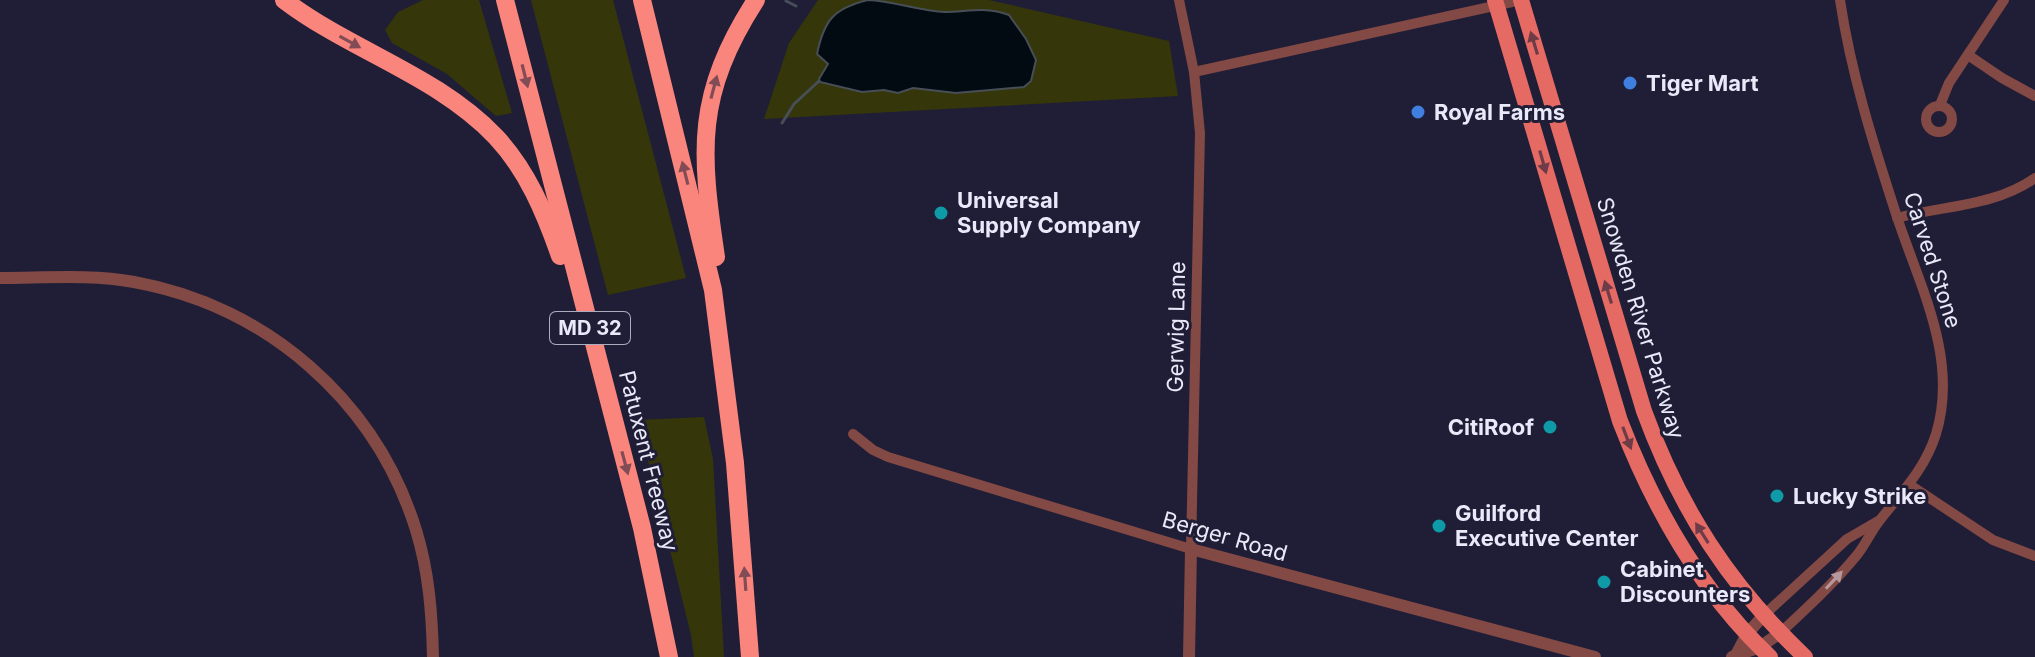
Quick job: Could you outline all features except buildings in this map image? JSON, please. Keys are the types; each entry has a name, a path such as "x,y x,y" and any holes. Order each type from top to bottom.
{"highway":[{"path":"284,0 344,39 431,86 496,137 513,158 544,213 614,420"},
{"name":"Patuxent Freeway","path":"505,0 642,528 669,657"},
{"path":"642,0 713,290 727,387"},
{"path":"750,657 720,283 705,182 705,133 717,76 726,51 756,0"}],"main road":[{"name":"Snowden River Parkway","path":"1521,0 1640,398 1660,454 1710,547 1764,615 1805,657"},
{"path":"1496,3 1620,421 1637,466 1690,561 1747,634 1765,652"}],"street":[{"name":"Gerwig Lane","path":"1179,0 1194,72 1200,133 1189,657"},
{"path":"1194,72 1496,3 1521,0"},
{"name":"Carved Stone","path":"1780,633 1859,553 1880,520 1910,485 1936,435 1943,404 1943,377 1935,326 1897,218 1858,85 1840,0"},
{"path":"1940,105 1949,83 2004,0"},
{"path":"1968,55 2035,96"},
{"path":"1897,218 1929,209 1988,201 2035,178"},
{"path":"0,278 131,281 175,291 248,322 315,370 348,404 375,441 408,504 429,586 433,657"},
{"name":"Berger Road","path":"853,434 888,457 1191,549 1595,657"},
{"path":"1910,485 1993,540 2035,556"},
{"name":"Carved Stone","path":"1764,615 1847,539 1880,520"},
{"path":"1734,656 1747,634 1764,615"},
{"path":"1734,656 1765,652 1780,633"}],"shaded area":[{"path":"423,0 479,0 512,113 496,116 447,74 392,43 385,30 398,12"},
{"path":"531,0 613,0 686,278 608,295"},
{"path":"818,0 989,0 1169,41 1178,96 764,119 789,43"},
{"path":"868,0 935,11 985,10 1009,15 1036,60 1031,81 1024,87 956,93 913,88 898,93 884,90 862,92 820,82 828,64 817,54 827,24 847,7"},
{"path":"704,417 713,459 724,657 694,657 638,420"}],"waterway":[{"path":"786,1 796,6"},
{"path":"782,123 794,104 819,81"}],"place":[{"name":"Tiger Mart","path":"1630,83"},
{"name":"Royal Farms","path":"1418,112"},
{"name":"Universal Supply Company","path":"941,213"},
{"name":"CitiRoof","path":"1550,427"},
{"name":"Lucky Strike","path":"1777,496"},
{"name":"Guilford Executive Center","path":"1439,526"},
{"name":"Cabinet Discounters","path":"1604,582"}]}
